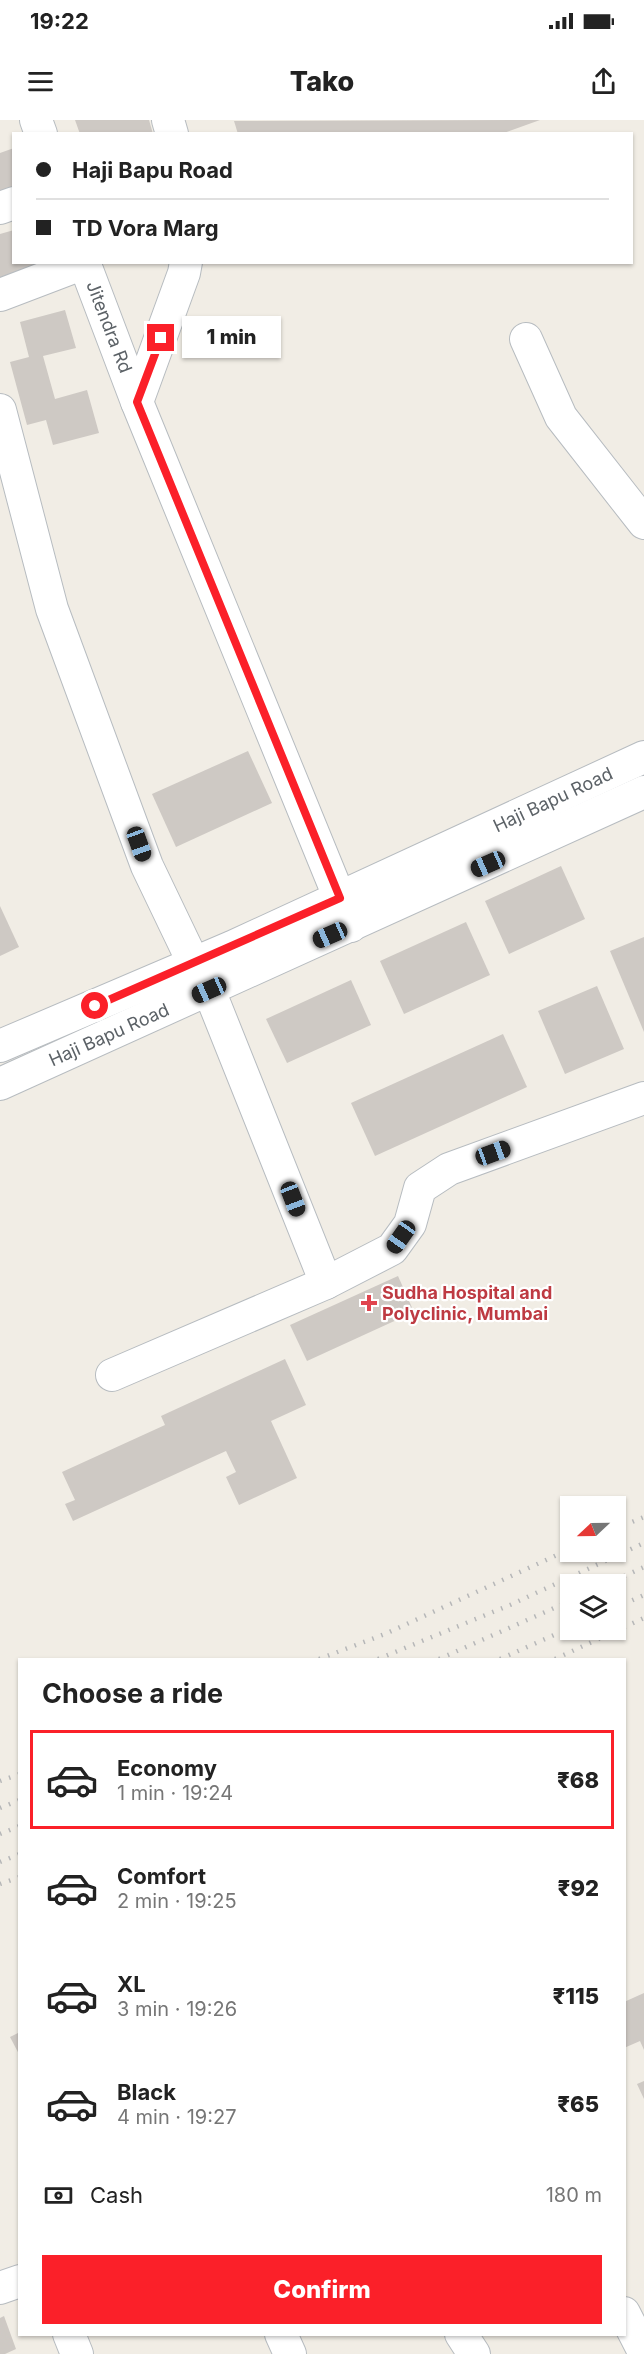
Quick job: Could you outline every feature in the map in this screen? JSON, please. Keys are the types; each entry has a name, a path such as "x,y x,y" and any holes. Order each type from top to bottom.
{"street":[{"path":"0,295 81,264"},
{"name":"Jitendra Rd","path":"84,264 137,402 346,912"},
{"path":"137,402 186,264"},
{"path":"526,339 561,417 644,523"},
{"path":"0,410 52,609 147,866 211,973 326,1282"},
{"name":"Haji Bapu Road","path":"501,841 609,774 644,757"},
{"path":"609,774 633,797"},
{"name":"Haji Bapu Road","path":"0,1084 67,1054 211,973 501,841 633,797"},
{"name":"Haji Bapu Road","path":"0,1046 55,1023 211,973"},
{"path":"55,1023 67,1054"},
{"path":"112,1375 326,1282 392,1250 410,1224 420,1188 449,1169 644,1098"},
{"path":"0,2288 18,2282"},
{"path":"626,2317 644,2352"},
{"path":"70,2336 77,2354"},
{"path":"282,2336 290,2354"},
{"path":"462,2336 474,2354"}],"building":[{"path":"75,120 149,120 152,132 79,132"},
{"path":"540,120 507,132 237,132 234,121"},
{"path":"12,149 12,194 0,198 0,153"},
{"path":"12,231 12,264 46,264 0,285 0,234"},
{"path":"65,310 76,348 43,356 55,399 87,390 99,433 53,445 46,420 27,425 10,362 29,357 20,322"},
{"path":"248,751 272,803 176,847 152,794"},
{"path":"561,866 585,919 509,954 485,901"},
{"path":"0,906 19,947 0,956"},
{"path":"466,922 490,975 404,1014 380,961"},
{"path":"644,937 644,1032 610,951"},
{"path":"351,980 371,1025 287,1063 266,1019"},
{"path":"597,986 624,1049 565,1074 538,1011"},
{"path":"503,1034 527,1087 375,1156 351,1103"},
{"path":"398,1276 414,1312 307,1361 290,1325"},
{"path":"285,1359 306,1405 271,1421 297,1478 239,1505 226,1477 236,1472 226,1451 73,1521 65,1504 75,1500 62,1472 165,1425 161,1416"},
{"path":"644,1993 644,2050 640,2041 626,2047 626,2001"},
{"path":"18,2033 18,2052 10,2037"},
{"path":"644,2081 644,2099 637,2084"},
{"path":"4,2316 16,2349 0,2354 0,2318"}],"railway":[{"path":"626,1524 644,1517"},
{"path":"380,1658 510,1605 644,1543"},
{"path":"322,1658 385,1634 560,1554"},
{"path":"626,1575 644,1567"},
{"path":"626,1603 644,1595"},
{"path":"441,1658 560,1605"},
{"path":"557,1658 644,1618"},
{"path":"502,1658 560,1632"},
{"path":"0,1781 18,1775"},
{"path":"0,1808 18,1801"},
{"path":"0,1834 18,1827"},
{"path":"0,1862 18,1855"},
{"path":"0,1884 18,1878"}],"place":[{"name":"Sudha Hospital and Polyclinic, Mumbai","path":"369,1303"}],"route":[{"path":"95,1006 340,898 137,402 161,338"}]}
